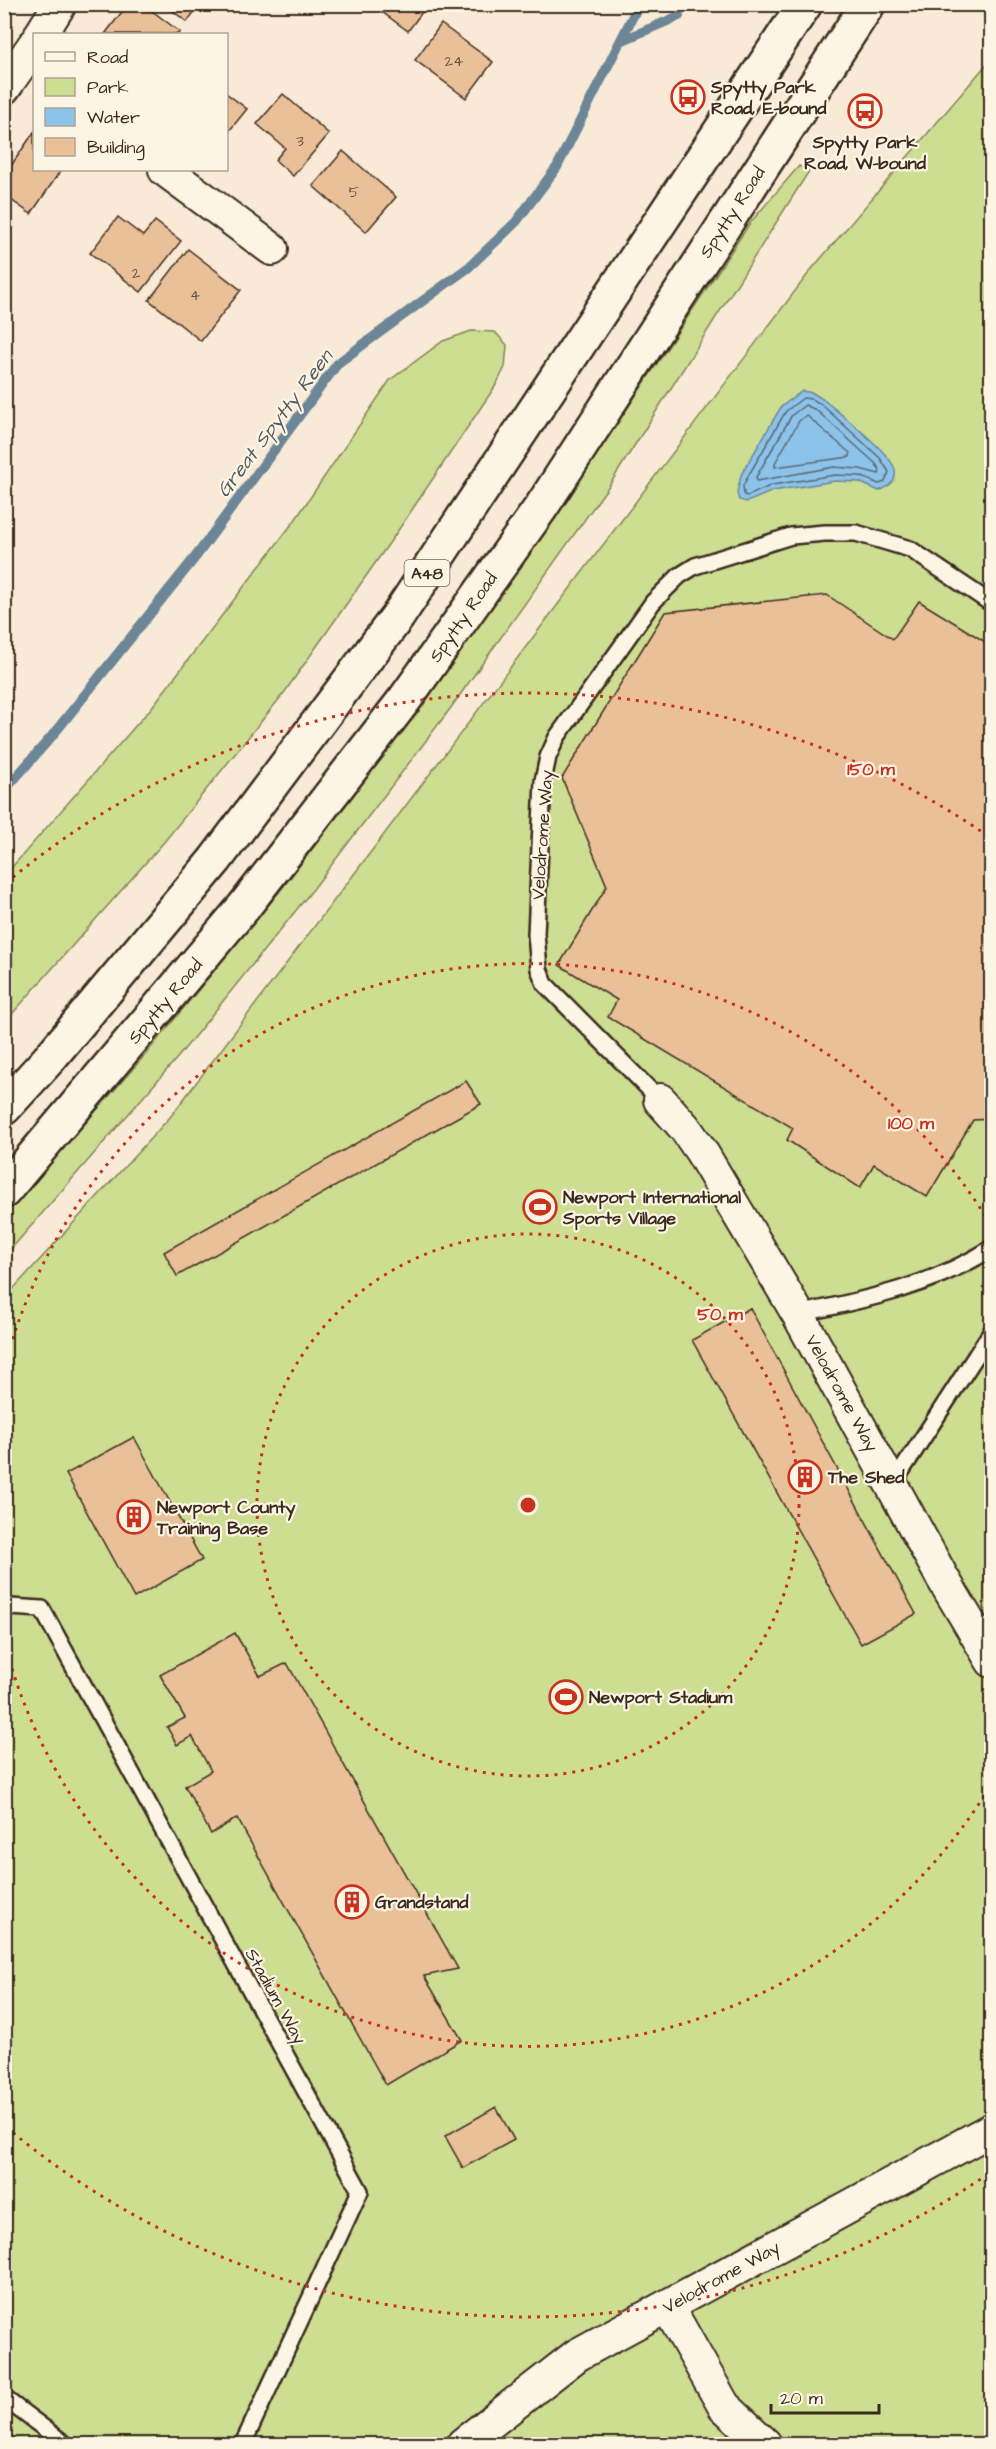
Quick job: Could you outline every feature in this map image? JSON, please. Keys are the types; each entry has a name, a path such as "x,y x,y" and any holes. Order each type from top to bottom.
{"main road":[{"name":"A48","path":"4,1108 48,1060 215,860 398,616 805,4"},
{"name":"Spytty Road","path":"4,1191 243,908 405,699 542,506 868,4"}],"street":[{"path":"42,33 60,4"},
{"path":"166,171 272,249"},
{"name":"Velodrome Way","path":"660,1100 685,1128 701,1151 798,1314 942,1577 992,1661"},
{"name":"Velodrome Way","path":"463,2445 577,2355 992,2129"},
{"path":"668,2307 724,2406 765,2445"}],"lane":[{"name":"Velodrome Way","path":"660,1100 545,984 539,969 536,934 543,781 548,757 557,736 653,602 679,576 695,566 791,536 856,533 910,549 992,604"},
{"name":"Velodrome Way","path":"798,1314 918,1285 972,1261 992,1248"},
{"path":"893,1484 992,1331"},
{"name":"Stadium Way","path":"4,1610 10,1607 42,1609 360,2191 243,2445"},
{"path":"4,2398 65,2445"}],"green space":[{"name":"Newport International Sports Village","path":"991,59 991,2444 20,2444 5,2429 4,1299 171,1116 811,270"},
{"path":"799,166 809,171 610,484 450,709 314,888 178,1057 5,1256 5,1215 145,1055 284,886 416,713 586,471 750,223"},
{"path":"471,331 495,332 507,345 505,367 496,385 397,532 284,693 164,842 5,1022 5,875 152,707 295,520 390,380 443,341"}],"water":[{"path":"802,391 813,393 824,400 885,454 895,470 895,478 891,484 879,491 859,482 835,481 773,491 747,502 739,500 737,493 741,475 781,407"}],"building":[{"path":"128,4 143,4 180,32 179,33 106,33"},
{"path":"164,4 200,4 187,22"},
{"path":"371,4 428,4 408,31"},
{"path":"441,24 493,62 466,98 415,60"},
{"path":"283,94 329,134 293,176 275,160 285,148 257,124"},
{"path":"228,95 247,109 228,133"},
{"path":"33,133 33,171 60,171 31,214 4,195 4,176"},
{"path":"343,151 396,197 366,232 313,186"},
{"path":"118,217 143,236 155,221 181,241 141,292 90,253"},
{"path":"188,249 241,290 201,341 149,300"},
{"path":"827,595 893,639 919,601 992,646 992,1119 973,1120 927,1197 874,1164 860,1188 787,1140 793,1128 608,1017 617,1000 559,965 607,886 562,778 665,612"},
{"path":"466,1081 481,1104 177,1276 164,1252"},
{"name":"The Shed","path":"750,1308 916,1614 861,1644 692,1340"},
{"name":"Newport County Training Base","path":"134,1437 202,1560 134,1598 66,1474"},
{"name":"Grandstand","path":"235,1633 260,1676 287,1663 458,1969 424,1976 462,2040 386,2085 237,1818 211,1834 185,1786 211,1771 192,1736 177,1745 167,1727 185,1718 160,1675"},
{"path":"496,2107 514,2140 463,2168 445,2136"}],"waterway":[{"name":"Great Spytty Reen","path":"4,791 52,736 197,555 338,363 469,267 516,222 557,167 639,4"},
{"path":"621,41 679,16"}],"place":[{"name":"Spytty Park Road, E-bound","path":"688,97"},
{"name":"Spytty Park Road, W-bound","path":"865,111"},
{"name":"Newport International Sports Village","path":"540,1207"},
{"name":"The Shed","path":"805,1477"},
{"name":"Newport County Training Base","path":"134,1517"},
{"name":"Newport Stadium","path":"566,1697"},
{"name":"Grandstand","path":"352,1902"}]}
